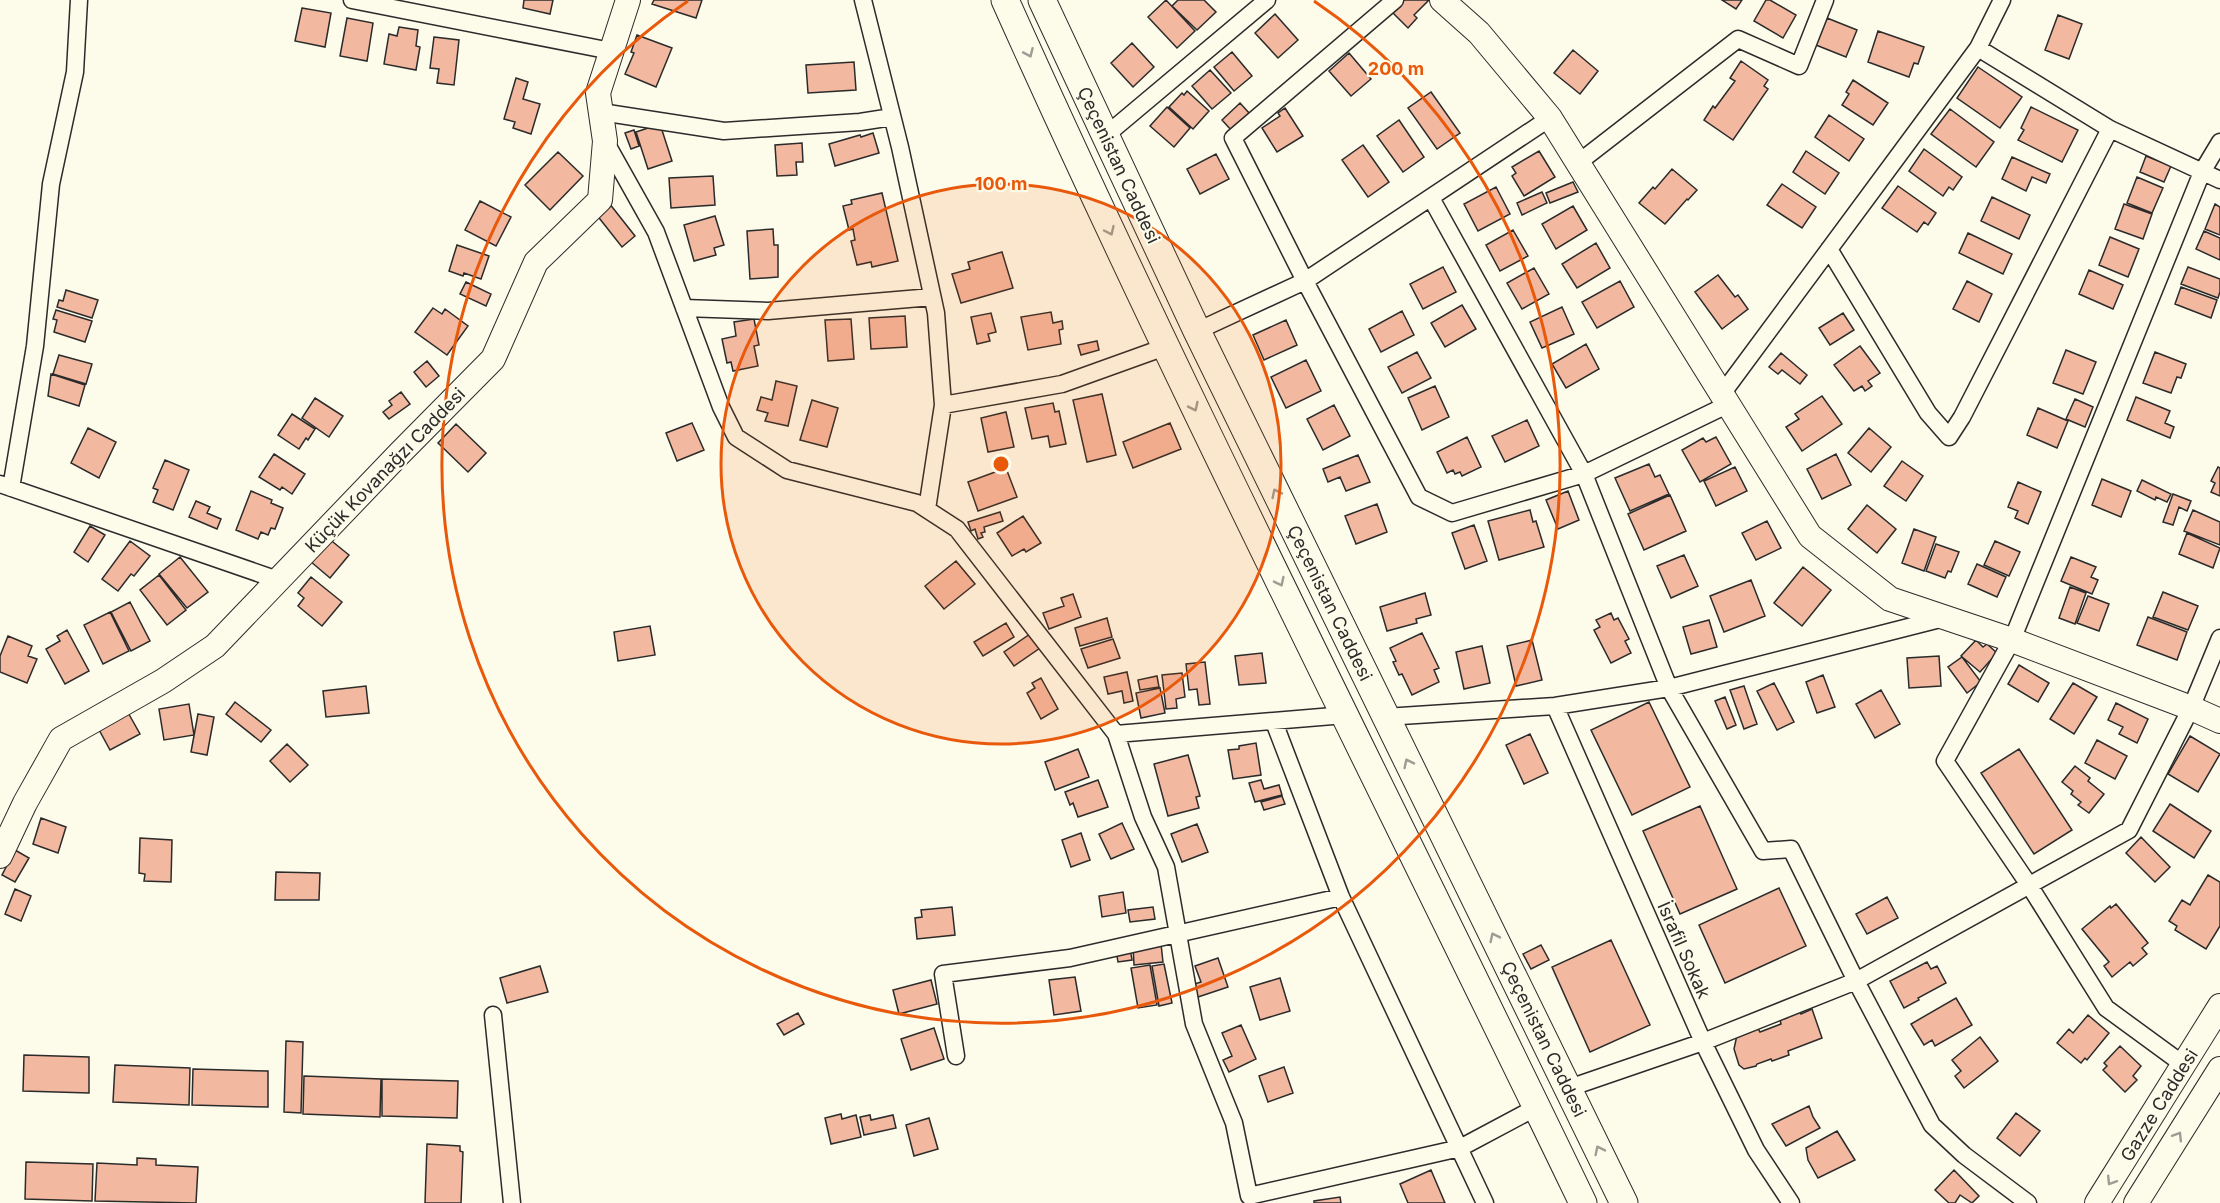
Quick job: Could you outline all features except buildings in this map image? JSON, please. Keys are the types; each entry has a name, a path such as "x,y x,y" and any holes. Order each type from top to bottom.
{"main road":[{"name":"Çeçenistan Caddesi","path":"1005,0 1070,146 1165,347 1583,1203"},
{"name":"Çeçenistan Caddesi","path":"1045,2 1104,136 1197,331 1624,1203"}],"street":[{"path":"79,0 75,72 51,184 35,346 6,486 278,580"},
{"path":"352,0 398,4 611,51"},
{"name":"Küçük Kovanağzı Caddesi","path":"0,856 25,804 61,739 163,681 215,646 493,359 536,262 600,200 605,141 598,93 628,0"},
{"path":"863,0 936,313 943,405 927,509"},
{"path":"1104,136 1268,0"},
{"path":"1395,0 1233,138 1305,281 1419,497 1452,513 1584,474 1726,399 1829,249 1978,48 2002,0"},
{"path":"1442,0 1479,33 1550,118 1810,536 1890,599 2012,640 2220,721"},
{"path":"1578,163 1738,39 1799,66 1825,0"},
{"path":"1978,48 2110,129 2220,180"},
{"path":"601,112 724,131 860,122 892,117"},
{"path":"1197,331 1305,281 1550,118"},
{"path":"1829,249 1928,413 1949,437 1962,417 2110,129"},
{"path":"605,141 656,232 721,407 736,437 787,470 917,503 957,530 1116,734 1143,817 1166,867 1194,1024 1234,1124 1248,1201 1460,1148 1537,1107"},
{"path":"2184,1065 2106,1008 2030,885 1945,761 2012,640 2202,172 2220,142"},
{"path":"1431,198 1584,474 1669,688 1763,851 1791,849 1856,981 1932,1125 1964,1155 2028,1203"},
{"path":"684,308 768,311 932,297"},
{"path":"943,405 1062,384 1165,347"},
{"path":"1385,717 1555,706 1669,688 1945,618"},
{"path":"1569,1088 1703,1042 1856,981 2129,830 2191,708 2220,638"},
{"name":"İsrafil Sokak","path":"1555,706 1703,1042 1756,1150 1791,1203"},
{"path":"1116,734 1345,715"},
{"path":"1274,722 1341,897 1485,1203"},
{"path":"956,1056 943,974 1070,958 1341,897"},
{"name":"Gazze Caddesi","path":"2097,1203 2220,1006"},
{"path":"493,1014 512,1203"},
{"name":"Gazze Caddesi","path":"2136,1203 2220,1069"}]}
